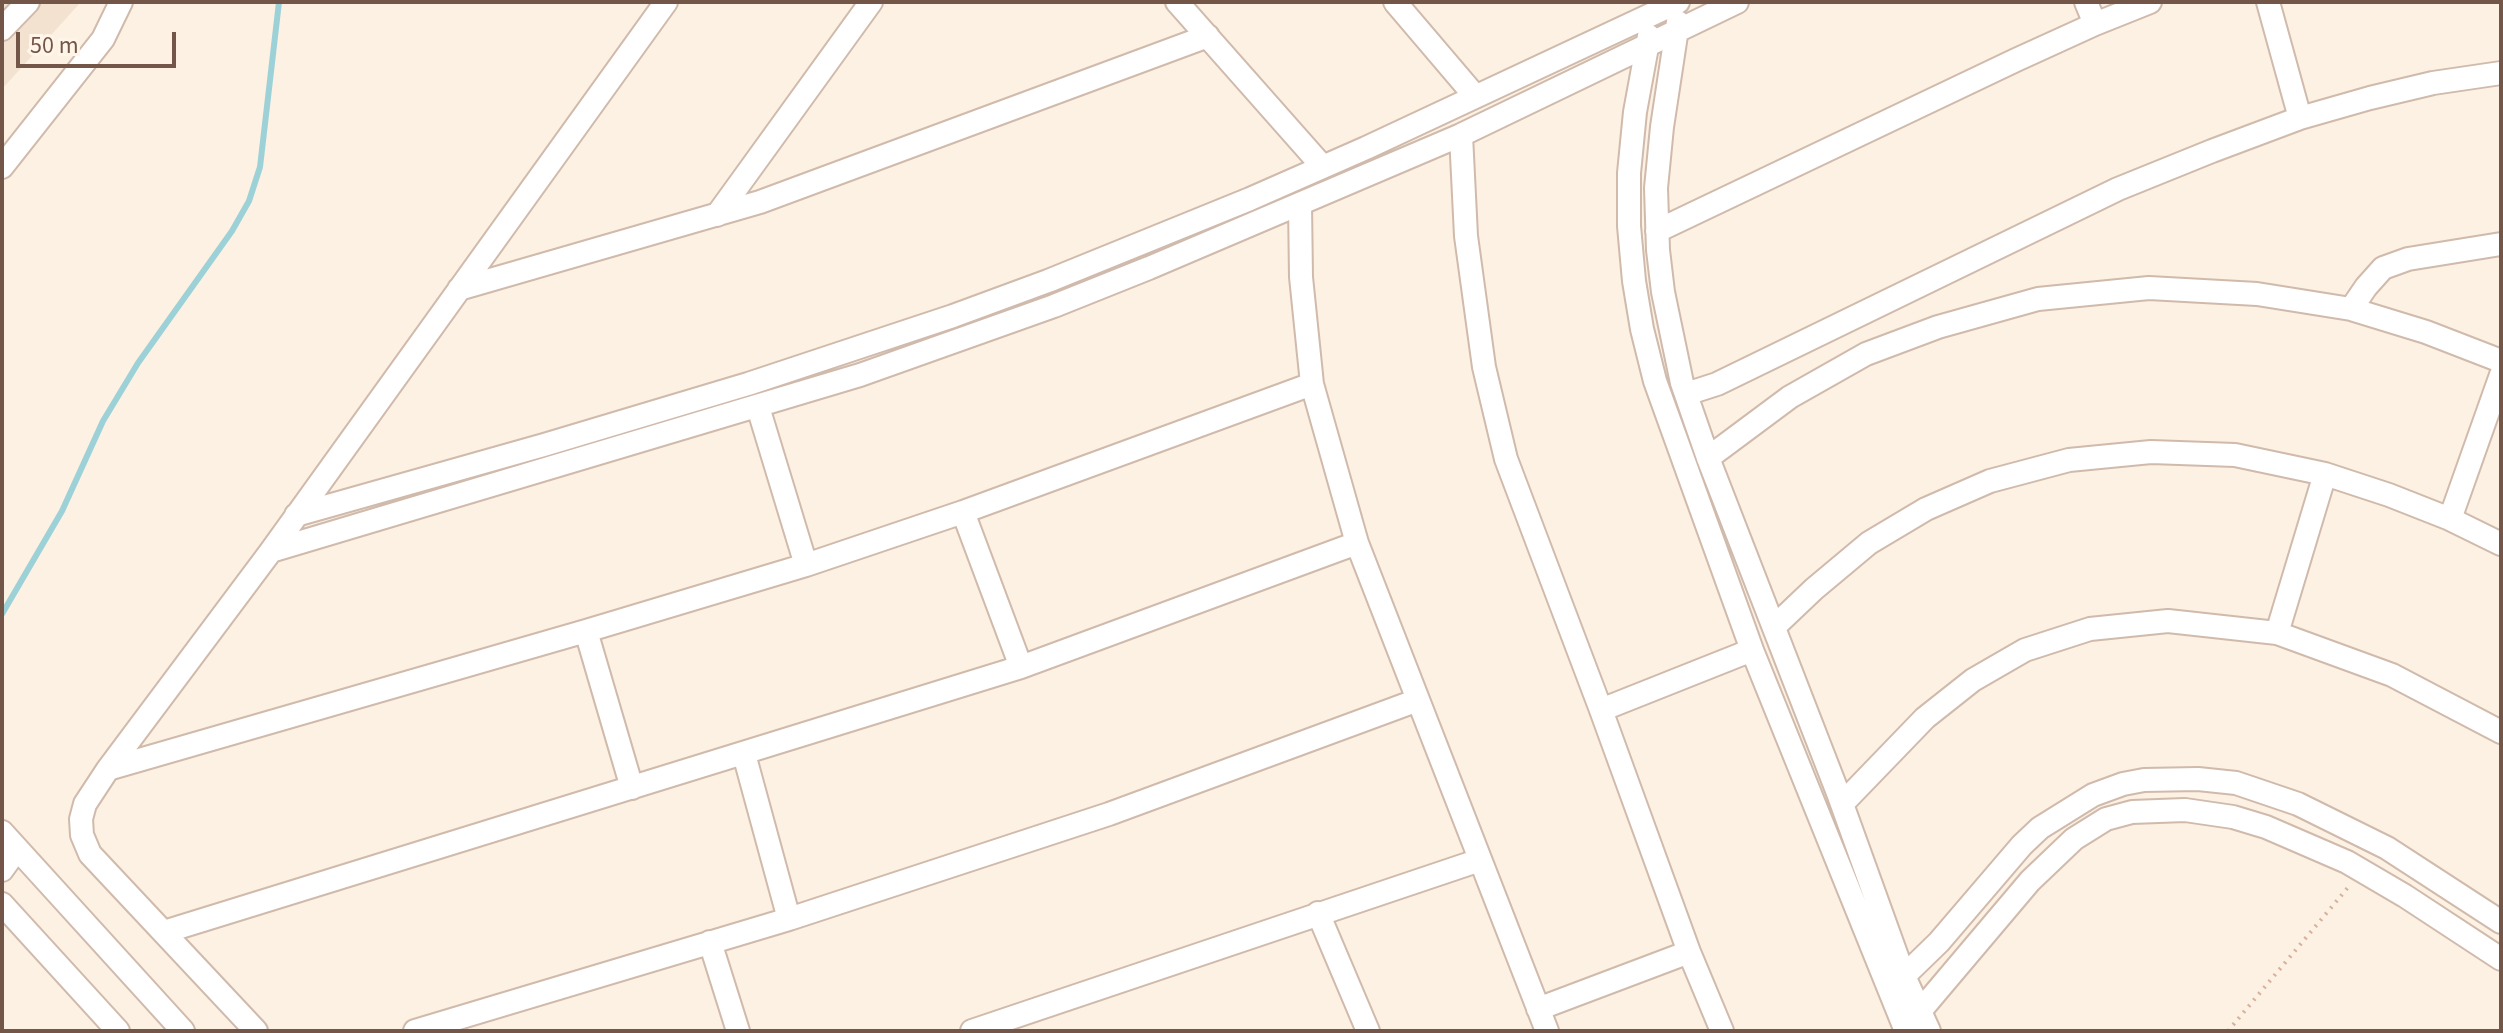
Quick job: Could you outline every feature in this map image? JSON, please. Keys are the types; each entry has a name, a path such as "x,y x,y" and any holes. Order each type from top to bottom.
{"street":[{"path":"2,29 28,2"},
{"path":"2,167 103,39 121,2"},
{"path":"256,1031 90,854 82,835 81,819 85,804 666,2"},
{"path":"717,215 871,2"},
{"path":"1177,2 1323,167"},
{"path":"1395,2 1475,96"},
{"path":"296,515 748,384 983,305 1141,244 1323,167 1679,2"},
{"path":"1679,2 1656,188 1661,278 1670,334 1708,458 1842,804 1898,985"},
{"path":"271,551 758,407 993,328 1149,268 1461,135 1737,2"},
{"path":"2086,2 2095,24"},
{"path":"1657,231 2095,24 2150,2"},
{"path":"2268,2 2300,118"},
{"path":"1651,15 1635,112 1629,173 1629,226 1639,313 1655,381 1752,650 1830,846 1915,1024 2030,881 2074,839 2106,819 2132,812 2185,810 2233,817 2293,837 2362,871 2501,959"},
{"path":"459,289 760,202 1208,36"},
{"path":"1686,394 1717,384 2118,189 2300,118 2433,83 2501,73"},
{"path":"1461,135 1466,236 1484,367 1506,459 1689,952 1722,1031"},
{"path":"1300,204 1301,265 1312,384 1357,543 1547,1031"},
{"path":"2351,309 2383,268 2408,259 2501,244"},
{"path":"1708,458 1790,397 1866,354 1938,327 2038,299 2149,288 2257,294 2351,309 2426,332 2501,361"},
{"path":"983,305 993,328"},
{"path":"2450,519 2501,375"},
{"path":"108,769 806,565 963,512 1312,384"},
{"path":"758,407 806,565"},
{"path":"1774,627 1869,543 1926,509 1990,481 2069,460 2151,452 2235,455 2325,474 2389,495 2450,519 2501,544"},
{"path":"2277,633 2325,474"},
{"path":"963,512 1021,667"},
{"path":"164,932 1021,667 1357,543"},
{"path":"1842,804 1925,718 1973,680 2025,650 2090,629 2168,621 2277,633 2392,675 2501,732"},
{"path":"586,631 632,788"},
{"path":"1601,710 1752,650"},
{"path":"415,1031 789,919 1109,814 1418,700"},
{"path":"744,754 789,919"},
{"path":"1898,985 2040,828 2093,795 2144,780 2198,779 2236,783 2298,804 2387,848 2499,915"},
{"path":"2,870 10,841"},
{"path":"10,841 183,1031"},
{"path":"972,1031 1480,860"},
{"path":"2,904 118,1031"},
{"path":"1318,913 1368,1031"},
{"path":"710,942 738,1031"},
{"path":"1538,1009 1689,952"}],"path":[{"path":"2228,1031 2362,871"}],"shaded area":[{"path":"2,2 81,2 2,89"}],"waterway":[{"path":"2,614 62,511 103,421 138,363 232,231 249,201 260,167 279,2"}]}
